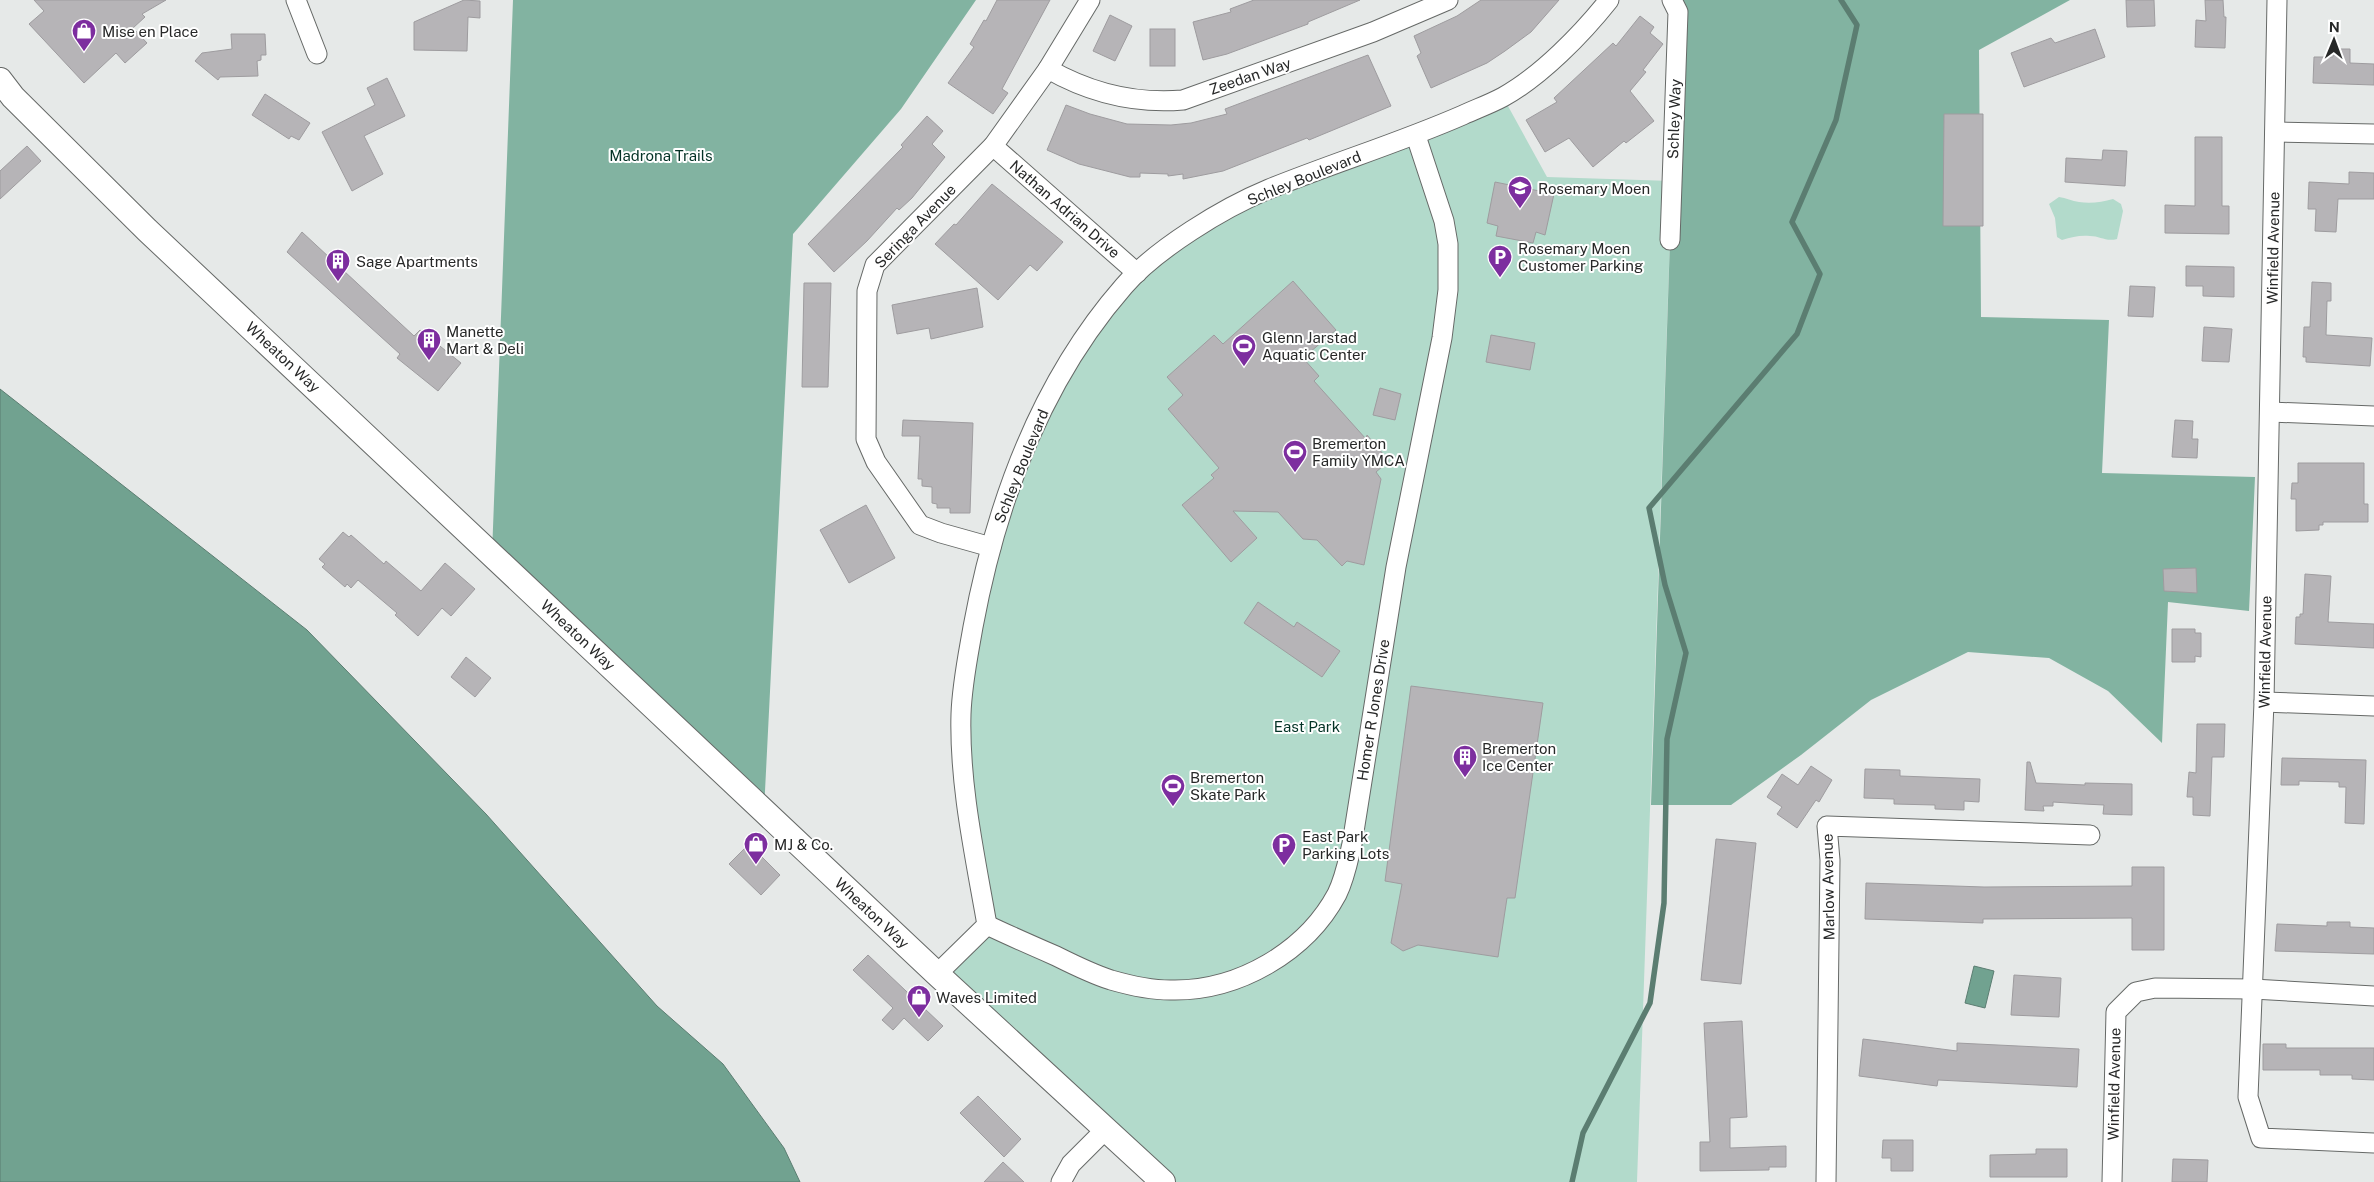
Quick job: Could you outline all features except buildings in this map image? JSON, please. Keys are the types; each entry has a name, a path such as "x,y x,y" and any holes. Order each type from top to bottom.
{"main road":[{"name":"Wheaton Way","path":"0,80 13,97 147,230 937,974 1163,1182"}],"street":[{"path":"296,0 317,54"},
{"name":"Seringa Avenue","path":"991,547 941,533 920,524 876,462 866,439 867,291 871,273 875,266 993,146 1048,69 1090,0"},
{"name":"Zeedan Way","path":"1048,69 1094,90 1132,100 1158,102 1183,100 1374,32 1448,0"},
{"name":"Schley Boulevard","path":"987,925 964,775 961,712 968,656 991,547 1029,436 1056,382 1103,312 1137,273 1199,227 1267,190 1416,136 1503,97 1522,84 1573,40 1609,0"},
{"name":"Schley Way","path":"1670,240 1678,12 1672,0"},
{"name":"Winfield Avenue","path":"2112,1182 2116,1012 2136,992 2155,988 2253,989 2271,702 2270,412 2278,0"},
{"path":"2275,132 2374,134"},
{"name":"Homer R Jones Drive","path":"987,925 1112,980 1149,988 1190,990 1229,982 1281,956 1310,931 1336,894 1345,875 1352,844 1396,567 1442,338 1448,290 1448,244 1444,221 1416,136"},
{"name":"Nathan Adrian Drive","path":"993,146 1137,273"},
{"path":"2270,412 2374,416"},
{"path":"2271,702 2374,706"},
{"name":"Marlow Avenue","path":"1826,1182 1830,860 1827,826 2090,835"},
{"path":"937,974 987,925"},
{"path":"2374,996 2253,989 2248,1097 2261,1138 2374,1143"},
{"path":"1061,1182 1071,1164 1106,1129"}],"green space":[{"name":"Madrona Trails","path":"513,0 976,0 901,109 793,234 764,811 492,554"},
{"path":"1681,0 2070,0 1979,50 1981,317 2109,320 2102,473 2255,477 2249,611 2168,602 2162,743 2108,691 2049,658 1968,652 1871,700 1801,755 1731,805 1651,805 1672,181"},
{"name":"East Park","path":"1503,97 1547,177 1672,181 1637,1182 1163,1182 937,974 987,925 961,712 1014,477 1103,312 1199,227"},
{"path":"2059,197 2088,203 2113,199 2121,204 2123,211 2117,239 2110,240 2094,236 2083,236 2062,240 2057,237 2055,218 2049,204"}],"shaded area":[{"path":"0,389 307,630 486,814 657,1006 723,1064 784,1148 800,1182 0,1182"},
{"path":"1974,966 1994,971 1985,1008 1965,1003"}],"waterway":[{"path":"1572,1182 1583,1133 1650,1003 1664,903 1667,739 1686,653 1665,585 1649,508 1797,334 1820,274 1792,222 1836,120 1857,25 1841,0"}],"place":[{"name":"Mise en Place","path":"84,52"},
{"name":"Rosemary Moen","path":"1520,209"},
{"name":"Rosemary Moen Customer Parking","path":"1500,278"},
{"name":"Sage Apartments","path":"338,282"},
{"name":"Manette Mart & Deli","path":"429,361"},
{"name":"Glenn Jarstad Aquatic Center","path":"1244,367"},
{"name":"Bremerton Family YMCA","path":"1295,473"},
{"name":"Bremerton Ice Center","path":"1465,778"},
{"name":"Bremerton Skate Park","path":"1173,807"},
{"name":"MJ & Co.","path":"756,865"},
{"name":"East Park Parking Lots","path":"1284,866"},
{"name":"Waves Limited","path":"919,1018"}]}
